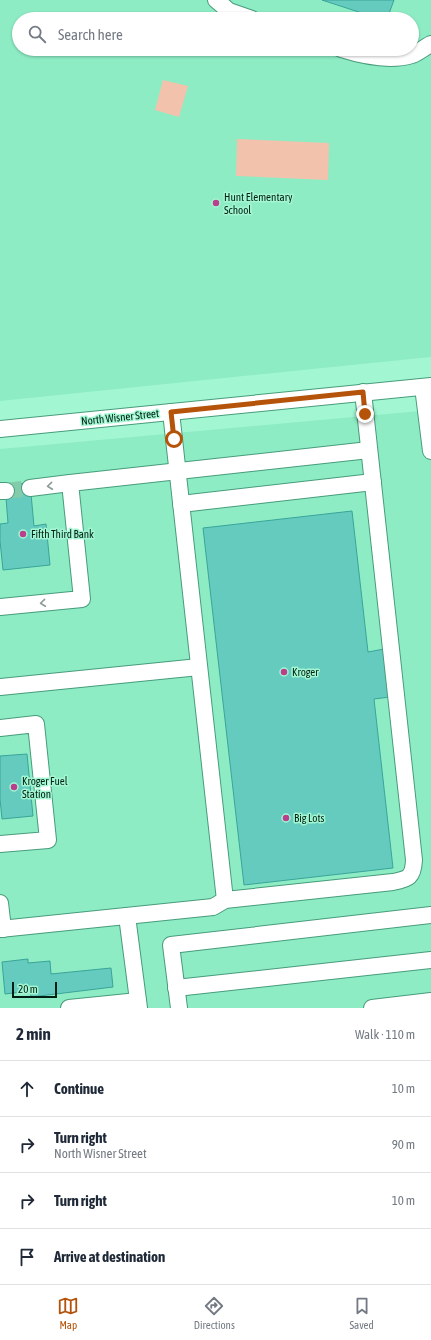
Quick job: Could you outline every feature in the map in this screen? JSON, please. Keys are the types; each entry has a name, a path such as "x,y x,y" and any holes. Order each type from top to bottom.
{"street":[{"path":"216,0 232,12"},
{"path":"419,51 431,44"},
{"path":"361,56 390,58 405,56"},
{"path":"427,386 431,451"},
{"name":"North Wisner Street","path":"0,429 427,386"},
{"path":"0,903 2,929 213,907 225,900 393,882 405,880 413,871 414,860 363,392"},
{"path":"171,412 225,900"},
{"path":"30,488 369,450"},
{"path":"181,504 373,482"},
{"path":"0,607 82,599 70,484"},
{"path":"0,687 199,666"},
{"path":"0,728 36,724 48,840 0,844"},
{"path":"179,1008 171,944 431,915"},
{"path":"69,1008 138,1005 127,916"},
{"path":"176,988 431,960"},
{"path":"372,1008 431,1001"}],"shaded area":[{"name":"Hunt Elementary School","path":"0,0 431,0 431,357 0,401"},
{"path":"163,80 188,86 179,117 155,110"},
{"path":"237,139 329,143 328,180 236,176"},
{"path":"431,410 431,1008 0,1008 0,449"}],"building":[{"path":"322,0 394,0 390,12 359,12"},
{"name":"Fifth Third Bank","path":"30,483 34,526 46,524 50,565 3,570 0,524 8,523 5,485"},
{"path":"352,511 368,652 384,649 390,697 374,699 393,868 244,885 203,528"},
{"path":"27,754 33,816 2,819 0,799 0,756"},
{"path":"28,959 28,963 50,961 51,974 111,968 113,987 31,997 30,991 5,994 2,962"}],"tunnel":[{"path":"6,491 30,488"}],"place":[{"name":"Hunt Elementary School","path":"216,203"},
{"name":"Fifth Third Bank","path":"23,534"},
{"name":"Kroger","path":"284,672"},
{"name":"Kroger Fuel Station","path":"14,787"},
{"name":"Big Lots","path":"286,818"}],"route":[{"path":"174,439 171,412 363,392 365,414"}]}
